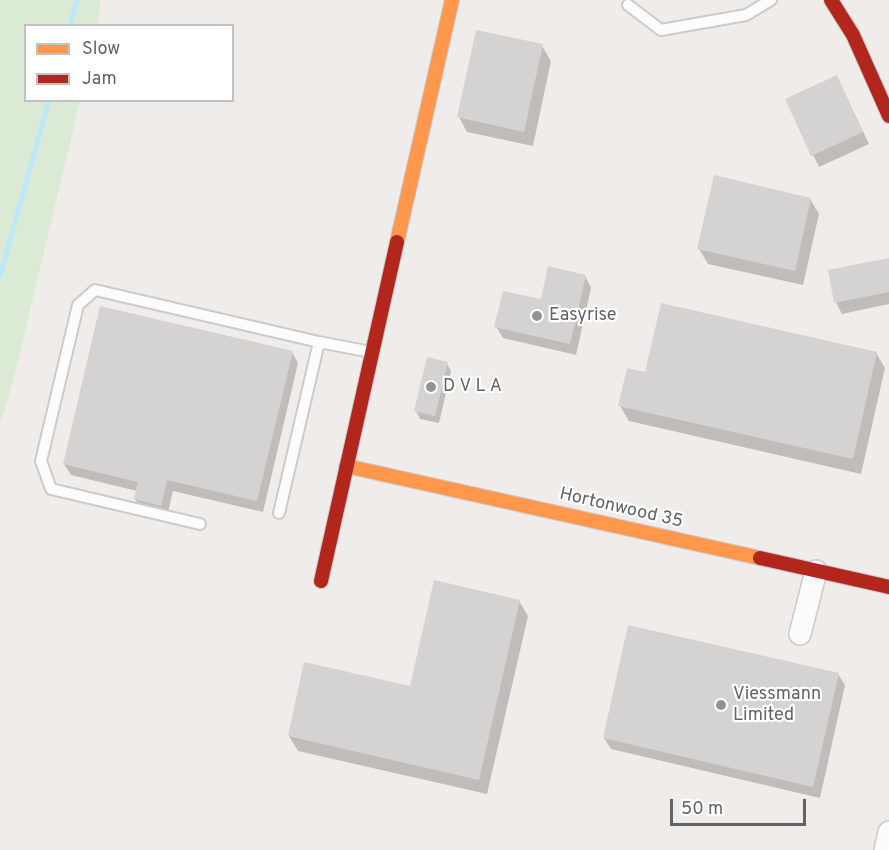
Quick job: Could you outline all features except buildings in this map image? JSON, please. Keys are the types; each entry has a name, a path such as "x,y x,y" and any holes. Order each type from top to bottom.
{"street":[{"path":"321,581 452,0"},
{"path":"831,0 853,34 889,116"},
{"name":"Hortonwood 35","path":"346,466 889,587"},
{"path":"800,634 816,571"},
{"path":"885,850 889,832"}],"lane":[{"path":"628,5 661,30 746,15 771,0"},
{"path":"200,524 51,489 41,461 78,305 94,290 372,352"},
{"path":"279,513 319,342"}],"green space":[{"path":"0,0 101,0 97,24 24,24 24,102 80,102 13,381 0,424"}],"waterway":[{"path":"71,24 77,0"},
{"path":"0,276 48,102"}],"traffic: slow":[{"path":"397,242 452,0"},
{"path":"346,466 760,558"}],"traffic: jam":[{"path":"831,0 853,35 889,116"},
{"path":"321,581 397,242"},
{"path":"760,558 889,587"}],"place":[{"name":"Easyrise","path":"537,316"},
{"name":"D V L A","path":"431,387"},
{"name":"Viessmann Limited","path":"721,705"}]}
